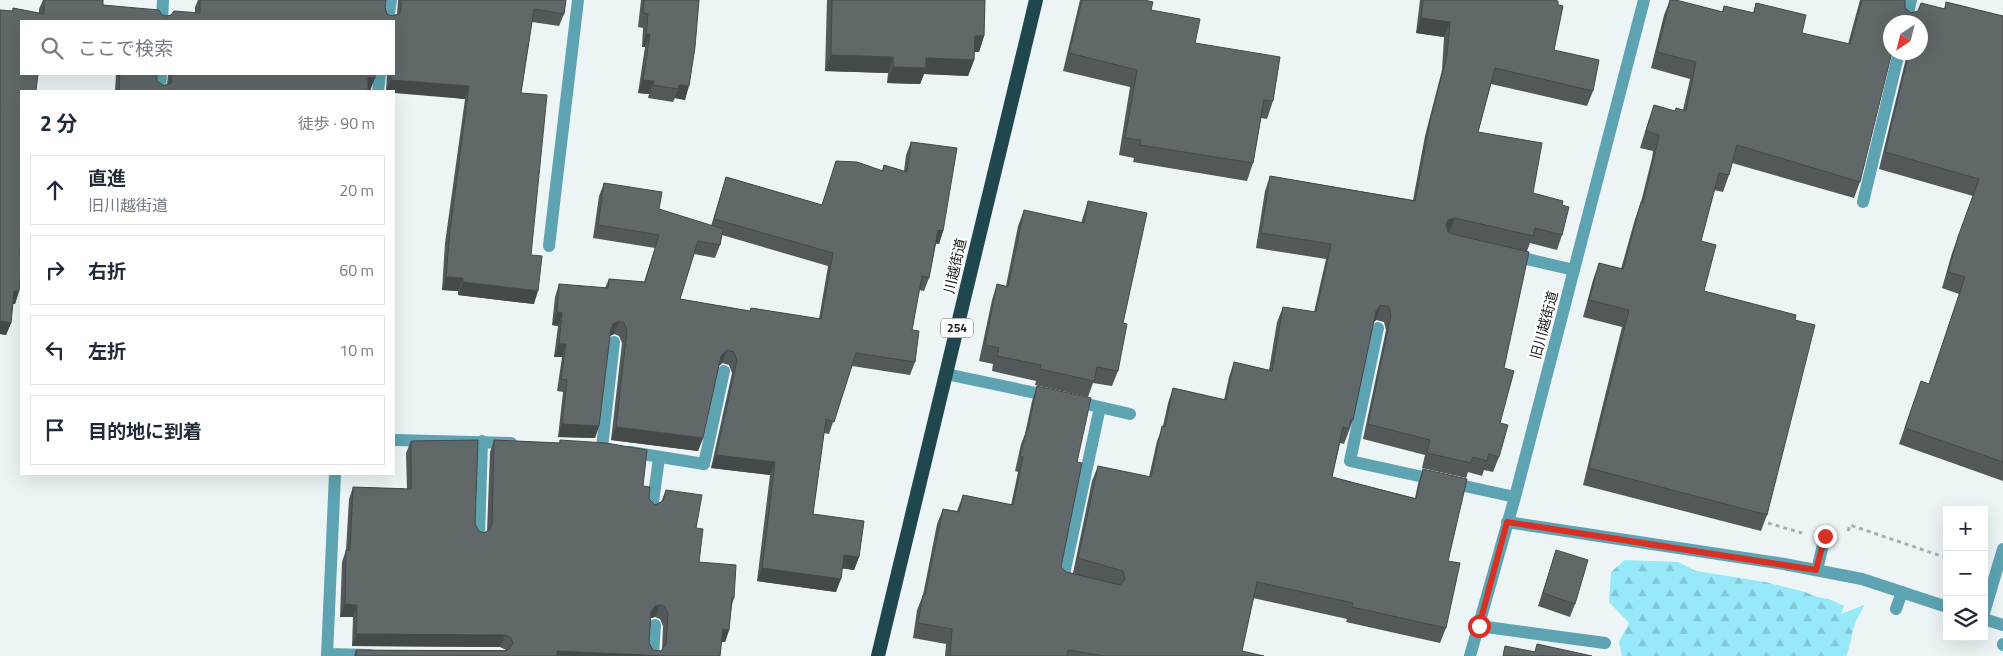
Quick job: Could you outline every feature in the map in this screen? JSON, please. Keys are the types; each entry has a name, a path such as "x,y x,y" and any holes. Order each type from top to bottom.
{"highway":[{"name":"川越街道","path":"878,656 1036,0"}],"street":[{"path":"162,20 163,0"},
{"path":"388,20 391,0"},
{"path":"549,246 578,0"},
{"name":"旧川越街道","path":"1470,656 1515,497 1644,0"},
{"path":"1908,15 1911,0"},
{"path":"1863,202 1897,60"},
{"path":"160,75 160,90"},
{"path":"378,90 380,75"},
{"path":"1496,252 1574,270"},
{"path":"1378,328 1350,461 1515,497"},
{"path":"614,342 607,448 704,464 724,371"},
{"path":"946,374 1130,414"},
{"path":"1079,584 1063,580 1100,407"},
{"path":"395,440 528,443"},
{"path":"479,538 482,441"},
{"path":"652,510 659,458"},
{"path":"335,475 327,655 384,655"},
{"path":"1507,522 1816,570 1862,579 1943,606"},
{"path":"1816,570 1825,536"},
{"path":"1988,600 2003,549"},
{"path":"1896,609 1902,592"},
{"path":"1988,620 2003,625"},
{"path":"653,656 655,625"},
{"path":"1479,626 1605,643"}],"path":[{"path":"1768,523 1807,535"},
{"path":"1846,539 1850,525 1943,557"}],"green space":[{"path":"1625,560 1678,562 1696,571 1765,582 1805,592 1829,599 1844,606 1841,614 1864,605 1856,621 1846,656 1622,656 1619,642 1629,623 1609,602 1611,572"}],"building":[{"path":"44,0 103,0 103,5 159,10 162,15 167,16 171,15 174,11 200,13 200,0 386,0 385,8 387,14 392,16 399,14 401,0 566,0 564,14 534,9 521,93 547,95 531,255 542,256 538,291 463,282 463,278 446,277 450,230 469,86 391,80 391,75 395,75 395,20 20,20 20,75 38,75 36,90 20,90 20,282 19,291 14,291 11,323 0,321 0,10 13,11 13,8 44,14"},
{"path":"644,0 699,0 689,86 679,85 678,89 653,85 654,81 643,80 650,34 646,34 648,14 643,13"},
{"path":"832,0 985,0 984,36 975,36 974,60 926,58 926,68 893,67 893,57 831,55"},
{"path":"1082,0 1144,0 1153,2 1151,10 1200,19 1195,43 1280,57 1273,101 1264,100 1253,163 1140,145 1141,140 1125,138 1137,70 1069,53"},
{"path":"1423,0 1558,1 1558,5 1563,6 1554,50 1599,60 1593,91 1495,68 1478,132 1542,143 1533,193 1563,201 1562,205 1569,207 1562,235 1535,228 1533,236 1455,218 1448,220 1446,225 1448,232 1452,234 1529,252 1504,368 1514,371 1500,423 1508,425 1499,457 1489,454 1487,461 1473,457 1471,463 1427,453 1430,440 1368,424 1391,315 1389,307 1381,305 1376,311 1353,420 1351,419 1349,429 1343,427 1332,477 1416,499 1423,469 1467,479 1448,561 1460,563 1446,628 1352,607 1353,603 1257,582 1242,651 1264,656 1104,656 1068,650 1067,656 950,656 952,629 918,623 943,509 959,512 963,495 1013,505 1023,457 1020,456 1037,386 1091,398 1077,462 1082,463 1061,567 1066,572 1120,585 1125,579 1123,571 1078,558 1098,466 1151,477 1162,426 1165,427 1173,388 1226,400 1234,362 1272,371 1283,307 1316,312 1331,244 1261,233 1270,176 1415,201 1430,121 1447,55 1450,22 1421,18"},
{"path":"1670,0 1723,12 1724,6 1754,13 1756,3 1806,15 1802,33 1850,44 1862,0 1905,0 1905,8 1911,13 1918,11 1921,3 1945,9 1946,2 2003,16 2003,462 1905,428 1921,381 1929,384 1965,277 1948,272 1958,237 1979,179 1885,152 1907,60 1928,60 1928,15 1883,15 1883,60 1890,60 1860,182 1737,145 1729,175 1719,173 1701,241 1716,245 1704,291 1796,315 1795,320 1815,325 1767,515 1589,468 1629,310 1589,300 1599,263 1623,269 1641,202 1643,203 1658,141 1659,135 1646,131 1654,105 1675,111 1676,108 1686,111 1696,62 1657,52"},
{"path":"120,75 157,75 157,81 164,86 171,83 172,75 375,75 375,78 368,78 368,90 119,90"},
{"path":"911,142 957,148 943,231 938,230 929,278 922,276 912,330 919,331 915,362 856,353 834,422 826,419 813,514 864,521 859,557 844,555 841,579 762,568 775,462 716,455 737,360 734,352 727,350 721,356 703,438 616,427 627,330 624,323 619,321 613,324 611,328 599,426 562,424 567,380 561,379 566,344 559,344 562,313 557,312 559,284 608,288 609,279 645,282 659,235 598,225 604,183 662,192 659,209 723,229 720,245 698,241 680,299 750,311 751,308 821,319 833,253 714,219 726,177 822,205 836,161 857,162 883,171 884,165 907,172"},
{"path":"1088,201 1147,213 1123,323 1127,324 1118,371 1097,367 1094,381 1040,369 1041,365 997,356 999,348 985,345 997,284 1008,287 1024,210 1084,223"},
{"path":"478,440 475,524 479,531 484,533 492,525 494,440 560,443 560,440 606,443 647,450 643,486 650,487 649,499 655,505 663,501 666,490 702,495 696,528 703,529 699,562 736,565 734,598 732,597 729,630 723,629 720,656 665,656 557,651 557,656 356,656 356,650 504,651 509,649 513,643 511,638 505,635 356,634 357,605 345,604 346,550 350,550 353,487 411,489 411,441","holes":["655,606 664,606 668,613 666,644 661,651 653,650 649,643 651,612"]},
{"path":"1556,550 1588,560 1575,604 1543,593"},
{"path":"1537,644 1592,656 1503,656 1505,646 1535,652"}],"route":[{"path":"1479,626 1507,522 1816,570 1825,536"}]}
